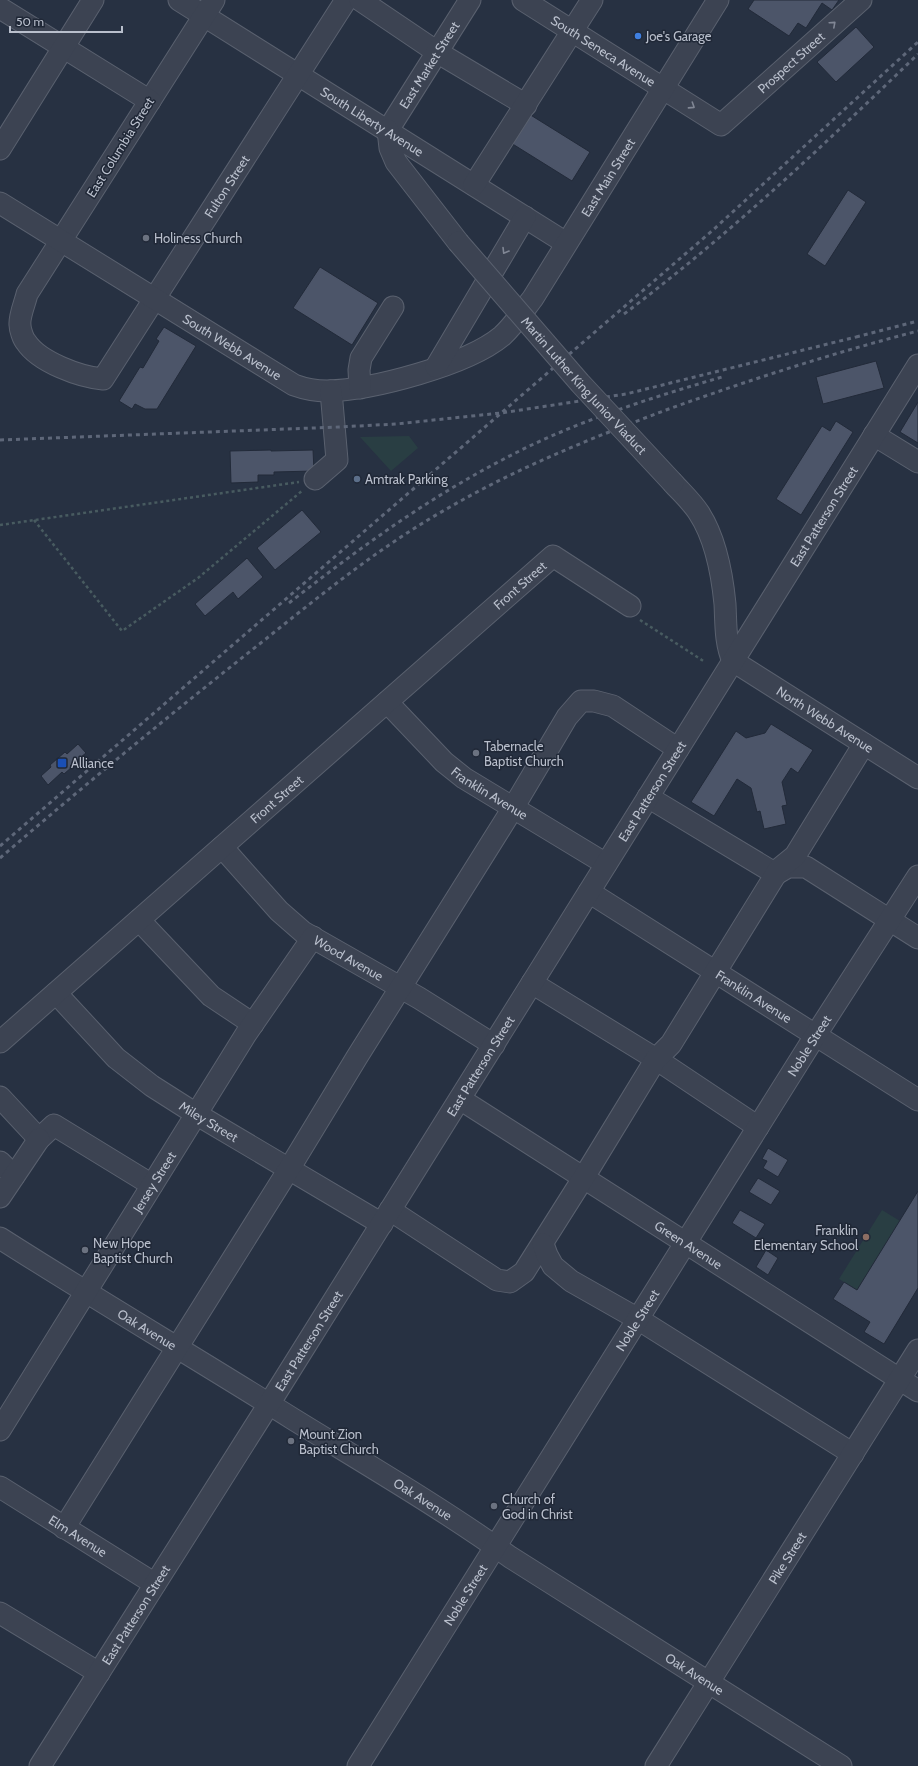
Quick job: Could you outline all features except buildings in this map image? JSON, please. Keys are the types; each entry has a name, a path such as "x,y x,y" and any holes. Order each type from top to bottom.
{"street":[{"path":"0,149 93,0"},
{"name":"South Liberty Avenue","path":"179,0 209,8 297,74 566,243"},
{"name":"Fulton Street","path":"103,379 297,74 346,0"},
{"path":"360,0 437,52 526,105"},
{"name":"East Market Street","path":"388,130 470,0"},
{"name":"South Seneca Avenue","path":"523,0 721,125"},
{"path":"474,185 592,0"},
{"name":"East Main Street","path":"487,346 502,336 516,321 533,298 718,0"},
{"name":"Prospect Street","path":"721,125 861,0"},
{"path":"0,8 150,101"},
{"name":"East Columbia Street","path":"103,379 90,378 72,373 41,356 25,342 20,324 27,294 209,8"},
{"name":"Martin Luther King Junior Viaduct","path":"388,130 390,148 396,162 458,242 580,383 699,513 709,533 716,554 724,597 728,650 733,661"},
{"name":"South Webb Avenue","path":"0,203 284,380 304,388 315,391 331,391 360,388 393,381 436,367 487,346"},
{"path":"436,367 525,218"},
{"path":"360,388 358,370 361,358 392,307"},
{"name":"East Patterson Street","path":"40,1766 494,1045 918,365"},
{"path":"315,479 337,460 331,391"},
{"path":"874,435 918,462"},
{"name":"Front Street","path":"0,1042 553,556 630,606"},
{"name":"North Webb Avenue","path":"733,661 918,778"},
{"path":"64,1528 513,808 567,717 581,701 613,706 678,749"},
{"name":"Franklin Avenue","path":"387,702 444,762 464,778 606,864"},
{"name":"Miley Street","path":"56,993 116,1058 133,1073 196,1114 289,1169 386,1217 497,1280 510,1282 524,1272 543,1244 656,1059 671,1044 714,972 781,869 795,856 864,744"},
{"path":"648,797 781,869 788,867 806,867 918,938"},
{"name":"Wood Avenue","path":"222,847 290,922 494,1045"},
{"name":"Noble Street","path":"358,1766 815,1036 918,876"},
{"name":"Franklin Avenue","path":"589,892 918,1100"},
{"path":"139,920 211,996 253,1024"},
{"name":"Jersey Street","path":"0,1430 253,1024 313,937"},
{"path":"532,983 656,1059 758,1127"},
{"path":"0,1097 39,1139"},
{"name":"Green Avenue","path":"460,1098 918,1391"},
{"path":"0,1197 7,1169 54,1125 152,1185"},
{"name":"Oak Avenue","path":"0,1238 86,1293 454,1518 496,1547 841,1766"},
{"path":"543,1244 546,1255 553,1266 571,1281 638,1319 853,1454"},
{"name":"Pike Street","path":"656,1766 918,1350"},
{"name":"Elm Avenue","path":"0,1488 155,1584"},
{"path":"0,1613 99,1673"}],"path":[{"path":"0,525 315,479"},
{"path":"34,520 122,631 198,578 315,479"},
{"path":"630,606 627,612 705,662"}],"green space":[{"path":"409,436 418,448 391,471 360,437"},
{"path":"882,1210 900,1221 857,1290 839,1279"}],"railway":[{"path":"0,846 713,230 918,42"},
{"path":"624,314 701,253 775,189 918,54"},
{"path":"856,337 918,321"},
{"path":"0,858 97,776 330,588 400,537 476,492 556,454 666,410 728,388 854,348 918,331"},
{"path":"0,440 396,424 501,413 626,394 860,336"},
{"path":"289,603 392,527 446,492 502,460 582,423 638,403 722,377"}],"place":[{"name":"Joe's Garage","path":"638,36"},
{"name":"Holiness Church","path":"146,238"},
{"name":"Amtrak Parking","path":"357,479"},
{"name":"Tabernacle Baptist Church","path":"476,753"},
{"name":"Alliance","path":"62,763"},
{"name":"Franklin Elementary School","path":"866,1237"},
{"name":"New Hope Baptist Church","path":"85,1250"},
{"name":"Mount Zion Baptist Church","path":"291,1441"},
{"name":"Church of God in Christ","path":"494,1506"}]}
